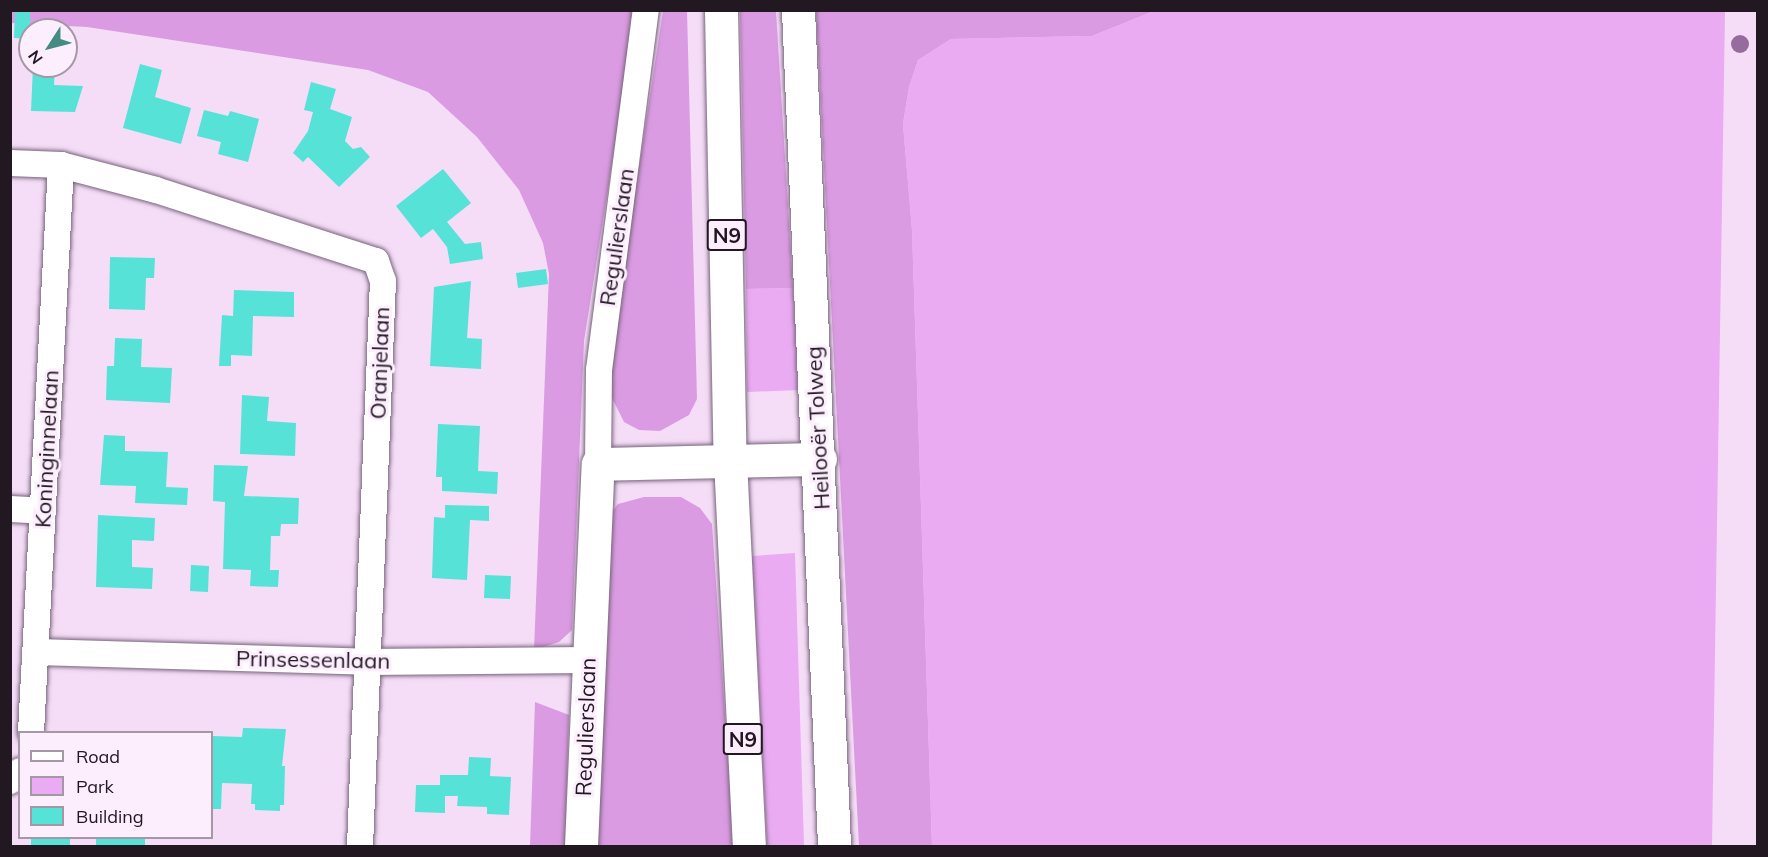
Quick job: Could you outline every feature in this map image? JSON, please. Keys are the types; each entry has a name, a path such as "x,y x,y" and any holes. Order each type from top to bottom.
{"main road":[{"name":"N9","path":"721,10 729,460 749,846"},
{"name":"Heilooër Tolweg","path":"798,10 820,459 834,846"},
{"path":"598,464 820,459"},
{"name":"Regulierslaan","path":"581,846 598,464"}],"street":[{"name":"Regulierslaan","path":"598,464 599,370 646,10"},
{"name":"Oranjelaan","path":"10,163 61,165 156,190 376,261 383,281 360,846"},
{"name":"Koninginnelaan","path":"31,731 61,165"},
{"path":"10,509 43,511"},
{"name":"Prinsessenlaan","path":"37,652 367,662 589,660"}],"green space":[{"path":"1154,11 1725,11 1712,846 932,846 912,230 903,124 909,87 918,60 951,39 1092,36"},
{"path":"793,288 800,390 747,392 746,289"},
{"path":"795,553 804,846 767,846 752,556"}],"shaded area":[{"path":"10,11 636,11 584,341 572,630 559,642 534,650 549,274 543,243 519,190 477,137 428,92 368,70 78,27 78,18 18,18 18,23 11,23"},
{"path":"663,11 687,11 697,399 689,415 660,431 639,430 624,422 608,390 609,363"},
{"path":"740,11 776,11 793,288 746,289"},
{"path":"816,11 1154,11 1092,36 951,39 918,60 909,87 903,124 912,230 932,846 859,846"},
{"path":"644,497 681,497 700,508 712,524 734,846 591,846 610,514 618,504"},
{"path":"535,702 569,715 565,846 530,846"}],"building":[{"path":"15,10 30,10 30,18 18,18 18,38 14,38"},
{"path":"140,64 162,70 155,97 191,108 181,144 123,128"},
{"path":"32,78 54,78 54,85 83,86 75,112 31,111"},
{"path":"311,82 336,89 330,109 352,117 345,141 353,149 361,147 370,157 339,187 308,157 303,162 293,153 308,131 313,112 304,110"},
{"path":"204,110 228,116 230,111 259,119 248,162 218,154 221,142 197,136"},
{"path":"443,169 471,203 447,222 465,244 481,242 483,259 450,264 447,247 433,229 421,238 396,206"},
{"path":"110,257 155,258 154,278 146,278 145,310 109,309"},
{"path":"546,269 548,284 518,288 516,273"},
{"path":"471,281 467,338 482,339 481,369 430,366 434,287"},
{"path":"234,290 294,292 294,317 253,316 252,356 231,355 231,366 219,366 222,315 233,316"},
{"path":"115,338 142,339 141,367 172,368 170,403 106,400 107,366 114,366"},
{"path":"242,395 269,397 267,421 296,423 295,456 240,454"},
{"path":"438,424 480,426 478,471 498,472 497,494 442,491 442,477 436,477"},
{"path":"104,435 125,436 125,451 168,452 166,487 188,488 187,505 135,503 136,486 100,485"},
{"path":"214,465 248,466 244,496 299,498 298,524 281,524 280,536 271,536 270,570 279,570 278,587 250,586 251,570 223,569 225,502 213,501"},
{"path":"445,505 489,506 489,521 470,520 467,580 432,578 434,517 445,518"},
{"path":"98,515 155,518 154,541 132,540 132,567 153,568 152,589 96,587"},
{"path":"191,565 209,566 208,592 190,591"},
{"path":"485,575 511,576 510,599 484,598"},
{"path":"243,728 286,729 282,766 285,766 284,805 280,805 280,811 255,810 255,804 251,804 252,784 222,783 221,809 213,809 213,736 242,737"},
{"path":"469,757 491,758 490,776 511,777 509,815 487,814 487,807 457,806 458,796 445,796 445,813 415,812 416,785 440,785 440,775 468,775"},
{"path":"31,839 70,839 70,846 31,846"},
{"path":"96,839 145,839 145,846 96,846"}]}
